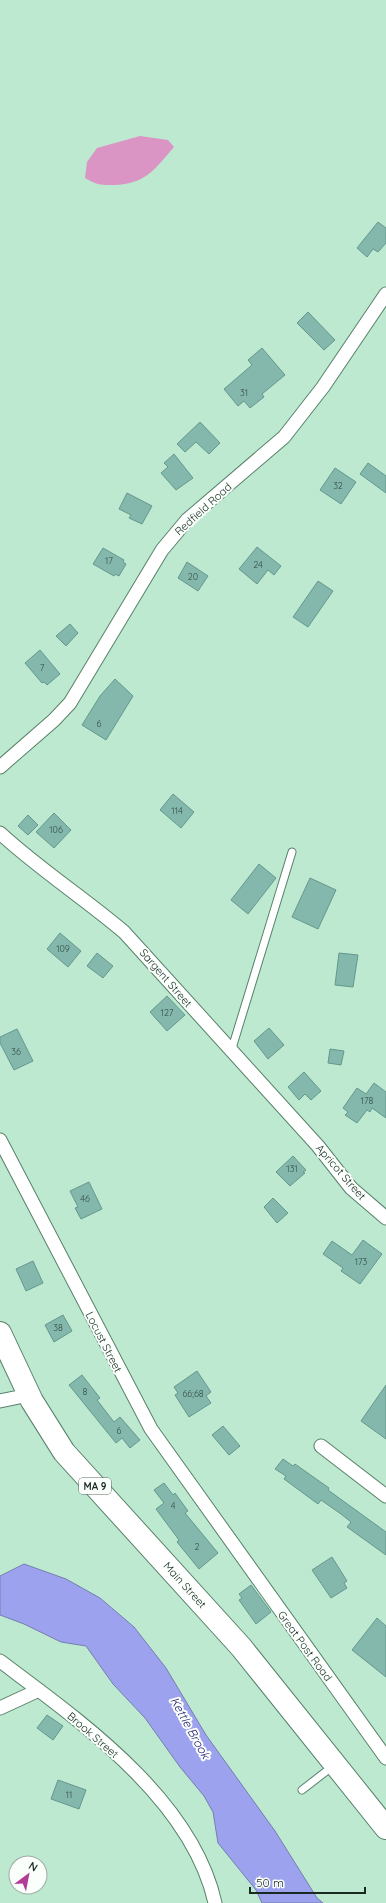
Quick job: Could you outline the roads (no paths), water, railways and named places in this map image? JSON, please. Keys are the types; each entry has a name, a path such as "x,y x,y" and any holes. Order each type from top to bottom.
{"highway":[{"name":"Main Street","path":"0,1333 29,1395 47,1426 68,1456 242,1647 386,1828"}],"street":[{"name":"Redfield Road","path":"0,767 54,720 70,703 162,550 187,520 284,437 324,387 386,294"},
{"name":"Sargent Street","path":"0,833 22,854 97,909 124,932 314,1142"},
{"name":"Locust Street","path":"0,1140 151,1430 224,1534"},
{"name":"Apricot Street","path":"314,1142 351,1188 386,1218"},
{"path":"0,1401 29,1395"},
{"path":"321,1446 386,1496"},
{"name":"Great Post Road","path":"224,1534 386,1758"},
{"name":"Brook Street","path":"0,1661 93,1733 154,1793 176,1820 197,1854 210,1885 215,1903"},
{"path":"0,1708 39,1690"}],"lane":[{"path":"233,1053 234,1045 292,852"},
{"path":"302,1790 335,1764"}],"water":[{"name":"Kettle Brook","path":"24,1564 66,1579 100,1598 134,1627 166,1668 206,1735 275,1831 317,1898 323,1903 262,1903 256,1890 218,1843 213,1812 204,1796 180,1767 145,1718 113,1684 86,1646 61,1642 24,1624 0,1615 0,1576"}]}
